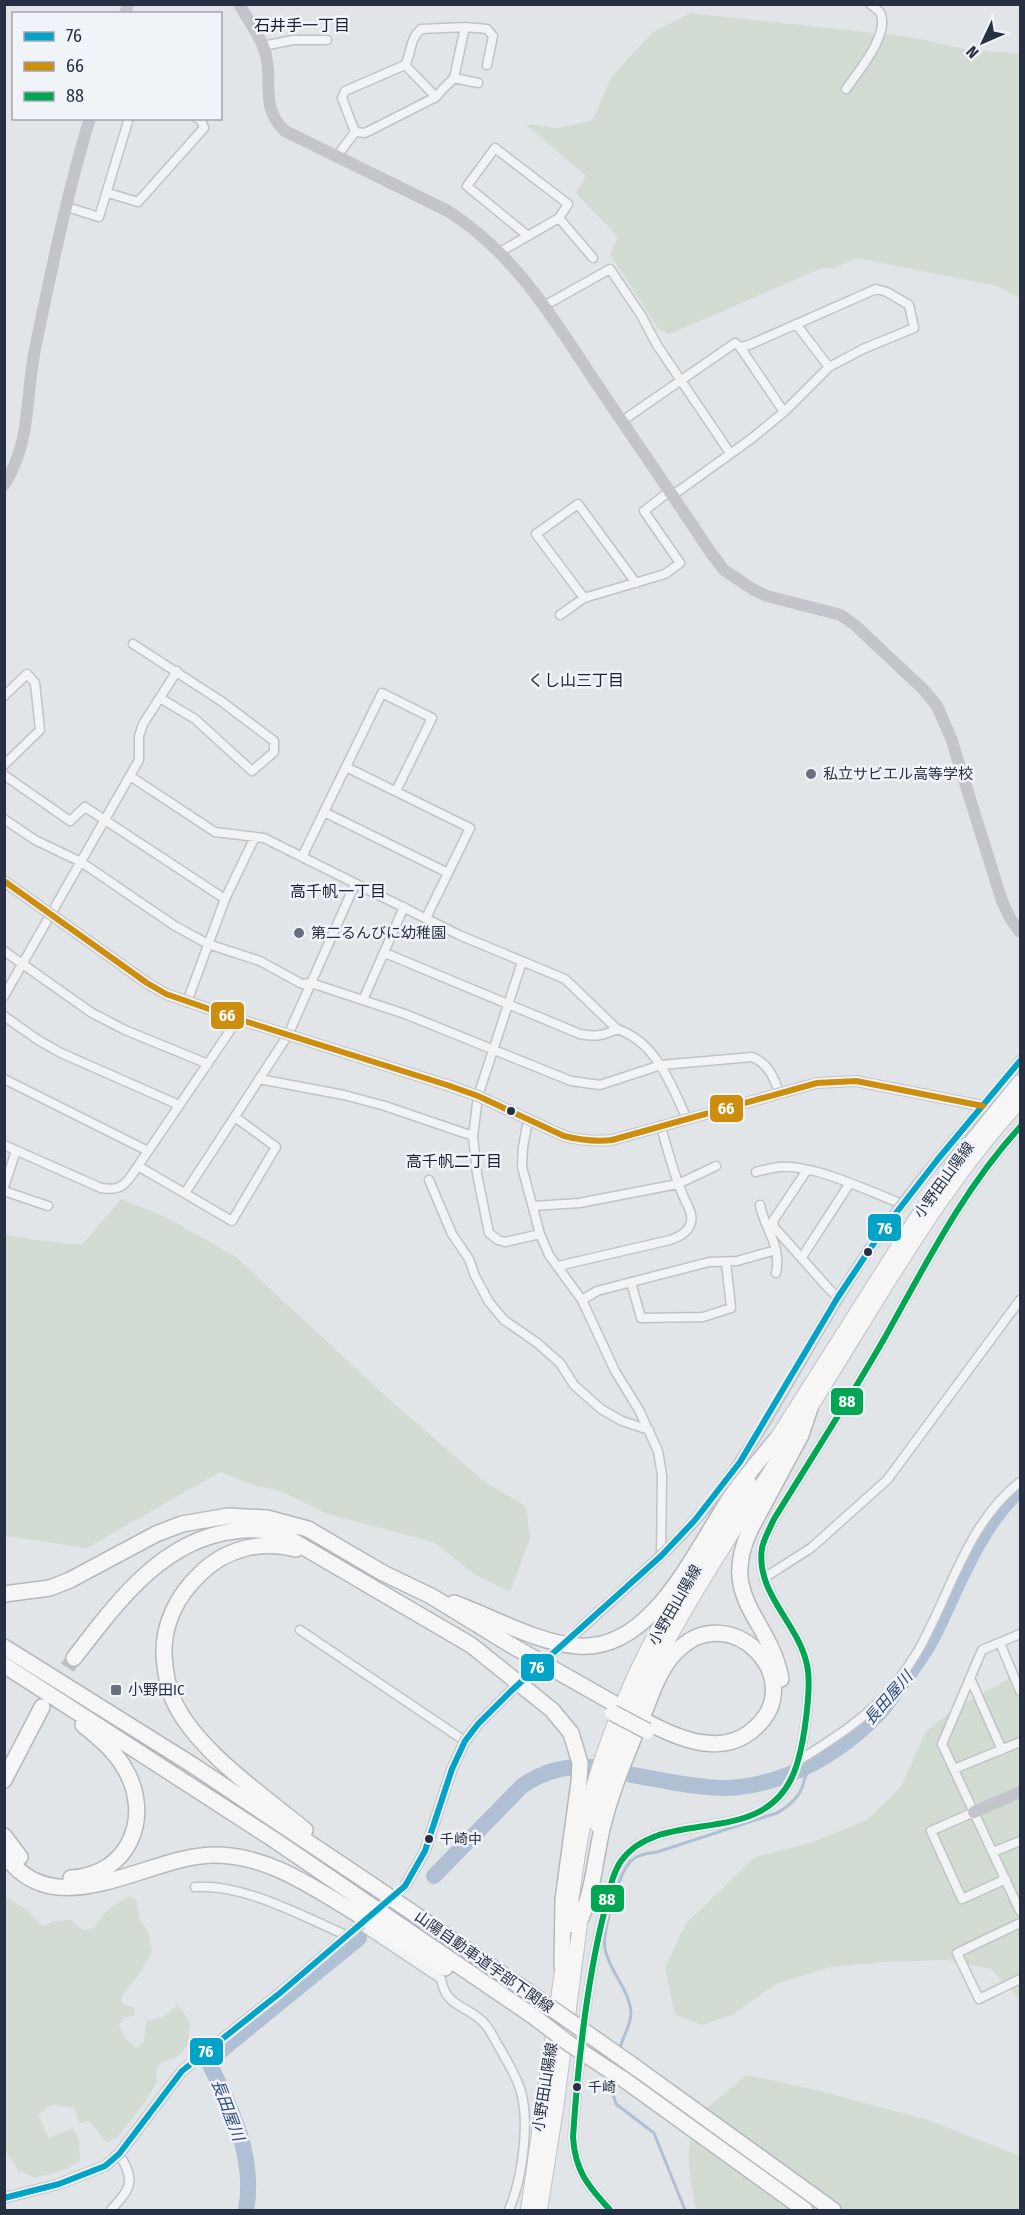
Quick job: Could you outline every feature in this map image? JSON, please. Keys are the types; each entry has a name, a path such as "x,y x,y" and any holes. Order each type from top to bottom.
{"highway":[{"path":"412,1611 487,1640 648,1727 678,1747 714,1754 738,1750 750,1744 768,1729 774,1720 781,1703 781,1676 771,1648 744,1598 740,1585 739,1562 744,1543 801,1435 810,1408"},
{"path":"431,1596 556,1642 581,1646 600,1645 615,1639 643,1622 670,1594 734,1493 776,1441"},
{"path":"4,1594 33,1591 70,1580 156,1534 182,1524 208,1518 241,1515 285,1522 308,1528 383,1573 431,1596 614,1708"},
{"path":"345,1551 304,1531 260,1522 243,1520 195,1532 158,1553 141,1569 87,1627 70,1656 137,1583 169,1556 194,1541 228,1531 263,1530 276,1532 288,1538 471,1645 552,1710 571,1733 580,1763 563,1900 562,1966"},
{"path":"315,1554 279,1544 260,1545 226,1555 209,1565 190,1584 173,1612 164,1646 166,1677 177,1707 187,1723 207,1746 254,1788 375,1887"},
{"path":"581,1918 590,1897 603,1824 612,1793 664,1666 686,1642 704,1635 722,1633 745,1640 760,1654 768,1667 773,1688 769,1708 760,1724 743,1737 718,1744 691,1741 648,1727"},
{"name":"山陽自動車道宇部下関線","path":"4,1647 191,1764 375,1887 635,2067 833,2211"},
{"path":"4,1666 86,1727 118,1759 125,1768 134,1789 137,1820 128,1847 112,1864 89,1876 73,1879 44,1874 30,1867 4,1836"},
{"name":"山陽自動車道宇部下関線","path":"4,1666 282,1845 531,2019"},
{"path":"4,1758 38,1704 4,1780"},
{"path":"4,1853 27,1875 39,1881 66,1888 96,1885 166,1863 202,1855 228,1855 259,1862 319,1891 531,2019 626,2081 805,2211"}],"main road":[{"name":"小野田山陽線","path":"528,2211 582,1831 601,1762 632,1683 662,1623 914,1222 952,1166 1020,1082"},
{"name":"小野田山陽線","path":"540,2211 581,1918 602,1798 611,1767 643,1687 689,1601 925,1226 990,1136 1020,1101"}],"street":[{"path":"239,4 263,46 268,64 271,114 276,123 285,130 448,211 472,226 500,252 544,306 724,570 739,582 767,596 841,615 856,626 924,690 937,706 951,738 1002,901 1020,932"},
{"path":"846,89 870,56 882,23 880,12 870,4"},
{"path":"355,132 365,133 436,97 454,78 465,27"},
{"path":"355,132 342,98 345,90 405,65 409,58 413,36 421,29 465,27 487,29 493,36 487,65"},
{"path":"263,46 293,40 327,40"},
{"path":"405,65 436,97"},
{"path":"454,78 478,83"},
{"path":"4,485 19,458 23,441 35,349 89,120"},
{"path":"67,207 99,218 128,120"},
{"path":"108,193 138,202 204,128 201,120"},
{"path":"337,156 355,132"},
{"path":"500,252 528,236 559,218 568,204 495,148 467,186 528,236"},
{"path":"559,218 593,258"},
{"path":"544,306 610,269 730,453"},
{"path":"560,615 584,598 665,574 680,563 644,511 730,453 784,412 829,367 863,349 914,328 909,305 887,292 876,289 740,347"},
{"path":"796,324 829,367"},
{"path":"622,420 735,343 784,412"},
{"path":"584,598 536,534 578,504 636,583"},
{"path":"133,644 222,701 274,741 274,752 252,771 195,719 160,698"},
{"path":"4,996 139,760 139,736 143,724 177,671"},
{"path":"4,696 27,674 35,683 40,730 6,761"},
{"path":"302,857 382,693 432,718 396,791"},
{"path":"346,767 470,828 426,918"},
{"path":"4,775 70,821 85,807 225,899"},
{"path":"130,776 215,832 264,838 404,908 565,979 617,1029 627,1032 639,1041 661,1065 687,1119"},
{"path":"324,812 448,873"},
{"path":"4,819 35,840 81,862 175,926 208,944 260,962 302,984 311,983 405,1014 571,1081 600,1085 661,1065 752,1057 762,1060 779,1094"},
{"path":"188,1002 225,899 255,837"},
{"path":"4,881 165,994 478,1096 564,1136 597,1141 612,1140 818,1083 856,1081 983,1106"},
{"path":"185,1193 288,1035 355,884"},
{"path":"363,1000 404,908"},
{"path":"4,951 92,1013 125,1030 208,1064"},
{"path":"385,953 580,1034 605,1035 617,1029"},
{"path":"522,962 478,1096 473,1136 477,1174 489,1233 505,1242 540,1234"},
{"path":"4,1016 61,1053 179,1105"},
{"path":"4,1145 101,1188 111,1190 125,1184 238,1019"},
{"path":"577,1632 661,1556 723,1486 759,1431 838,1297 902,1204 1020,1061"},
{"path":"4,1079 148,1151"},
{"path":"259,1079 344,1095 385,1106 473,1136"},
{"path":"138,1166 232,1221 276,1147 235,1117"},
{"path":"528,1120 522,1167 540,1234 549,1256 582,1300 615,1371 649,1430 658,1451 662,1475 661,1556"},
{"path":"558,1266 679,1237 688,1229 692,1222 691,1212 678,1184 661,1127"},
{"path":"610,2211 581,2173 574,2152 573,2137 587,2010 601,1927 616,1870 622,1860 636,1847 652,1838 758,1813 784,1793 792,1780 798,1761 808,1698 807,1664 794,1632 764,1578 762,1548 774,1519 855,1390 962,1203 991,1162 1020,1127"},
{"path":"16,1151 4,1189 48,1206"},
{"path":"533,1206 579,1203 678,1184 716,1166"},
{"path":"756,1172 781,1166 807,1170 902,1204"},
{"path":"807,1170 773,1221 774,1227 838,1297"},
{"path":"429,1180 452,1234 469,1259 489,1302 504,1320 536,1342 560,1363 574,1385 601,1409 622,1421 649,1430"},
{"path":"802,1257 850,1184"},
{"path":"760,1205 762,1218 773,1238 776,1250 778,1260 776,1273"},
{"path":"582,1300 597,1291 631,1282 709,1262 737,1261 776,1250"},
{"path":"631,1282 641,1318 703,1317 731,1308 726,1262"},
{"path":"764,1578 811,1548 887,1480 1020,1300"},
{"path":"792,1375 810,1386"},
{"path":"798,1761 861,1720 887,1694 917,1652 977,1532 998,1501 1020,1482"},
{"path":"300,1630 465,1741"},
{"path":"1020,1634 982,1650 942,1744 1020,1911"},
{"path":"1000,1643 1020,1691"},
{"path":"970,1678 1002,1750"},
{"path":"405,1886 425,1851 452,1769 465,1741 478,1724 511,1691"},
{"path":"954,1770 1020,1742"},
{"path":"1006,1879 962,1899 931,1831 1020,1792"},
{"path":"993,1852 1020,1841"},
{"path":"195,1887 209,1886 238,1892 348,1936"},
{"path":"1020,1923 957,1953 979,1999 1020,1979"},
{"path":"4,2198 60,2184 105,2166 119,2154 182,2071 280,1993 360,1925 441,1979 444,1991 451,2000 482,2020 504,2056 521,2089 526,2123 516,2194 509,2211"},
{"path":"111,2211 125,2194 130,2182 128,2168 119,2154"}],"shaded area":[{"path":"690,13 911,37 964,49 1020,54 1020,298 997,286 857,258 833,269 822,268 670,334 659,330 610,254 618,237 576,193 586,176 525,124 559,128 593,120 611,77 653,32"},
{"path":"121,1199 166,1217 236,1257 392,1402 486,1483 526,1506 530,1538 510,1592 476,1575 433,1542 328,1514 280,1491 253,1485 220,1472 87,1548 5,1536 5,1234 33,1240 82,1245"},
{"path":"1020,1673 1020,2000 991,1969 945,1960 884,1962 831,1967 776,1984 732,2015 703,2025 675,2015 665,1968 686,1923 755,1857 810,1843 867,1820 901,1787 926,1731 956,1708"},
{"path":"4,1895 25,1909 43,1926 51,1922 71,1920 83,1930 94,1928 105,1913 123,1900 129,1897 136,1900 140,1920 148,1931 152,1952 138,1976 123,1994 121,2003 134,2008 135,2015 124,2018 119,2025 126,2039 136,2048 144,2042 146,2021 163,2017 178,2004 190,2023 188,2045 177,2057 160,2063 156,2069 157,2082 117,2138 106,2142 90,2121 81,2123 77,2120 75,2108 51,2105 38,2115 49,2138 73,2128 79,2140 80,2161 65,2170 35,2178 18,2170 5,2150"},
{"path":"747,2075 820,2091 928,2120 1020,2156 1020,2210 696,2210 689,2170 693,2131 698,2119 707,2108"}],"waterway":[{"name":"長田屋川","path":"632,1775 703,1787 747,1786 787,1775 807,1766 843,1744 882,1710 918,1661 933,1636 981,1539 1005,1504 1020,1489"},
{"path":"620,2049 630,2022 630,2005 607,1957 605,1941 612,1903 626,1867 640,1856 777,1813 797,1796 811,1765"},
{"name":"長田屋川","path":"434,1876 522,1786 539,1776 556,1770 593,1767"},
{"name":"長田屋川","path":"246,2210 248,2171 244,2152 233,2115 208,2061 359,1938"},
{"path":"616,2079 613,2094 616,2104 654,2133 685,2210"}],"tunnel":[{"path":"513,1689 567,1640"},
{"path":"42,1706 74,1658"}],"transit line":[{"name":"66","path":"4,881 147,983 166,994 478,1096 564,1136 582,1140 612,1140 817,1083 856,1081 983,1106"},
{"name":"76","path":"4,2198 59,2184 105,2166 119,2154 182,2071 280,1993 405,1886 425,1851 452,1769 465,1741 478,1724 511,1691 661,1556 695,1520 740,1462 838,1297 882,1231 938,1159 1020,1061"},
{"name":"88","path":"610,2210 584,2177 574,2149 573,2137 580,2052 588,1996 598,1940 615,1873 621,1861 640,1844 662,1834 741,1819 764,1809 783,1792 797,1764 802,1742 807,1714 808,1675 807,1665 796,1636 765,1580 762,1564 764,1541 774,1519 871,1362 946,1229 980,1176 1020,1127"}],"place":[{"name":"私立サビエル高等学校","path":"811,774"},
{"name":"第二るんびに幼稚園","path":"299,933"},
{"name":"小野田IC","path":"116,1690"},
{"name":"千崎中","path":"429,1839"},
{"name":"千崎","path":"577,2087"}],"district":[{"name":"石井手一丁目","path":"302,25"},
{"name":"くし山三丁目","path":"576,680"},
{"name":"高千帆一丁目","path":"338,891"},
{"name":"高千帆二丁目","path":"454,1161"}]}
